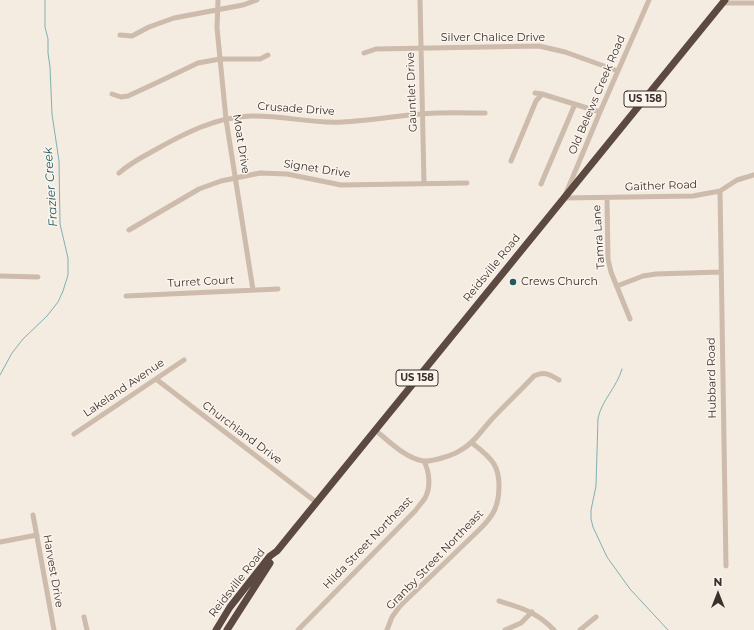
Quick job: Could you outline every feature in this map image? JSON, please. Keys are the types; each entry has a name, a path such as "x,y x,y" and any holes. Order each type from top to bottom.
{"highway":[{"name":"Reidsville Road","path":"216,630 224,617 270,556 277,550 724,1"},
{"name":"Reidsville Road","path":"227,630 273,559 277,550"},
{"path":"211,630 224,617"}],"street":[{"name":"Moat Drive","path":"218,0 217,10 220,59 226,119 253,290"},
{"path":"120,35 132,36 154,25 174,18 243,6 257,0"},
{"name":"Gauntlet Drive","path":"420,0 424,184"},
{"name":"Old Belews Creek Road","path":"564,198 649,0"},
{"path":"724,1 754,3"},
{"name":"Silver Chalice Drive","path":"364,53 376,49 420,47 540,46 565,52 618,71"},
{"path":"112,94 121,97 128,96 198,63 220,59 260,59 268,55"},
{"path":"535,93 600,112"},
{"path":"511,161 536,101 542,94"},
{"path":"541,184 575,104"},
{"name":"Crusade Drive","path":"119,173 128,164 172,140 201,126 226,119 250,116 268,116 325,122 342,122 422,114 485,113"},
{"name":"Signet Drive","path":"129,230 199,189 221,181 260,173 288,174 341,185 467,183"},
{"name":"Gaither Road","path":"564,198 693,196 720,190 737,180 754,175"},
{"name":"Hubbard Road","path":"720,190 720,272 726,566"},
{"name":"Tamra Lane","path":"607,198 608,259 611,272 630,319"},
{"path":"617,286 643,276 656,274 720,272"},
{"path":"0,276 38,277"},
{"name":"Turret Court","path":"126,296 278,289"},
{"name":"Lakeland Avenue","path":"74,434 184,360"},
{"path":"375,430 410,456 424,461 444,458 461,451 472,443 534,376 540,373 548,374 559,380"},
{"name":"Churchland Drive","path":"156,379 316,502"},
{"name":"Granby Street Northeast","path":"387,630 392,617 400,606 480,529 496,510 499,499 499,476 491,460 472,443"},
{"name":"Hilda Street Northeast","path":"298,630 416,510 426,496 429,487 428,468 424,461"},
{"name":"Harvest Drive","path":"33,515 54,630"},
{"path":"0,542 37,535"},
{"path":"499,601 532,612 544,619 554,630"},
{"path":"505,630 510,629 520,623 532,612"},
{"path":"84,617 86,630"},
{"path":"580,630 596,617"}],"waterway":[{"name":"Frazier Creek","path":"0,375 12,353 23,339 47,316 58,302 68,275 68,258 60,224 59,161 52,114 48,39 45,27 45,0"},
{"path":"622,369 620,376 603,405 598,418 596,486 591,510 591,519 593,527 607,557 630,589 668,630"}],"place":[{"name":"Crews Church","path":"513,282"}]}
